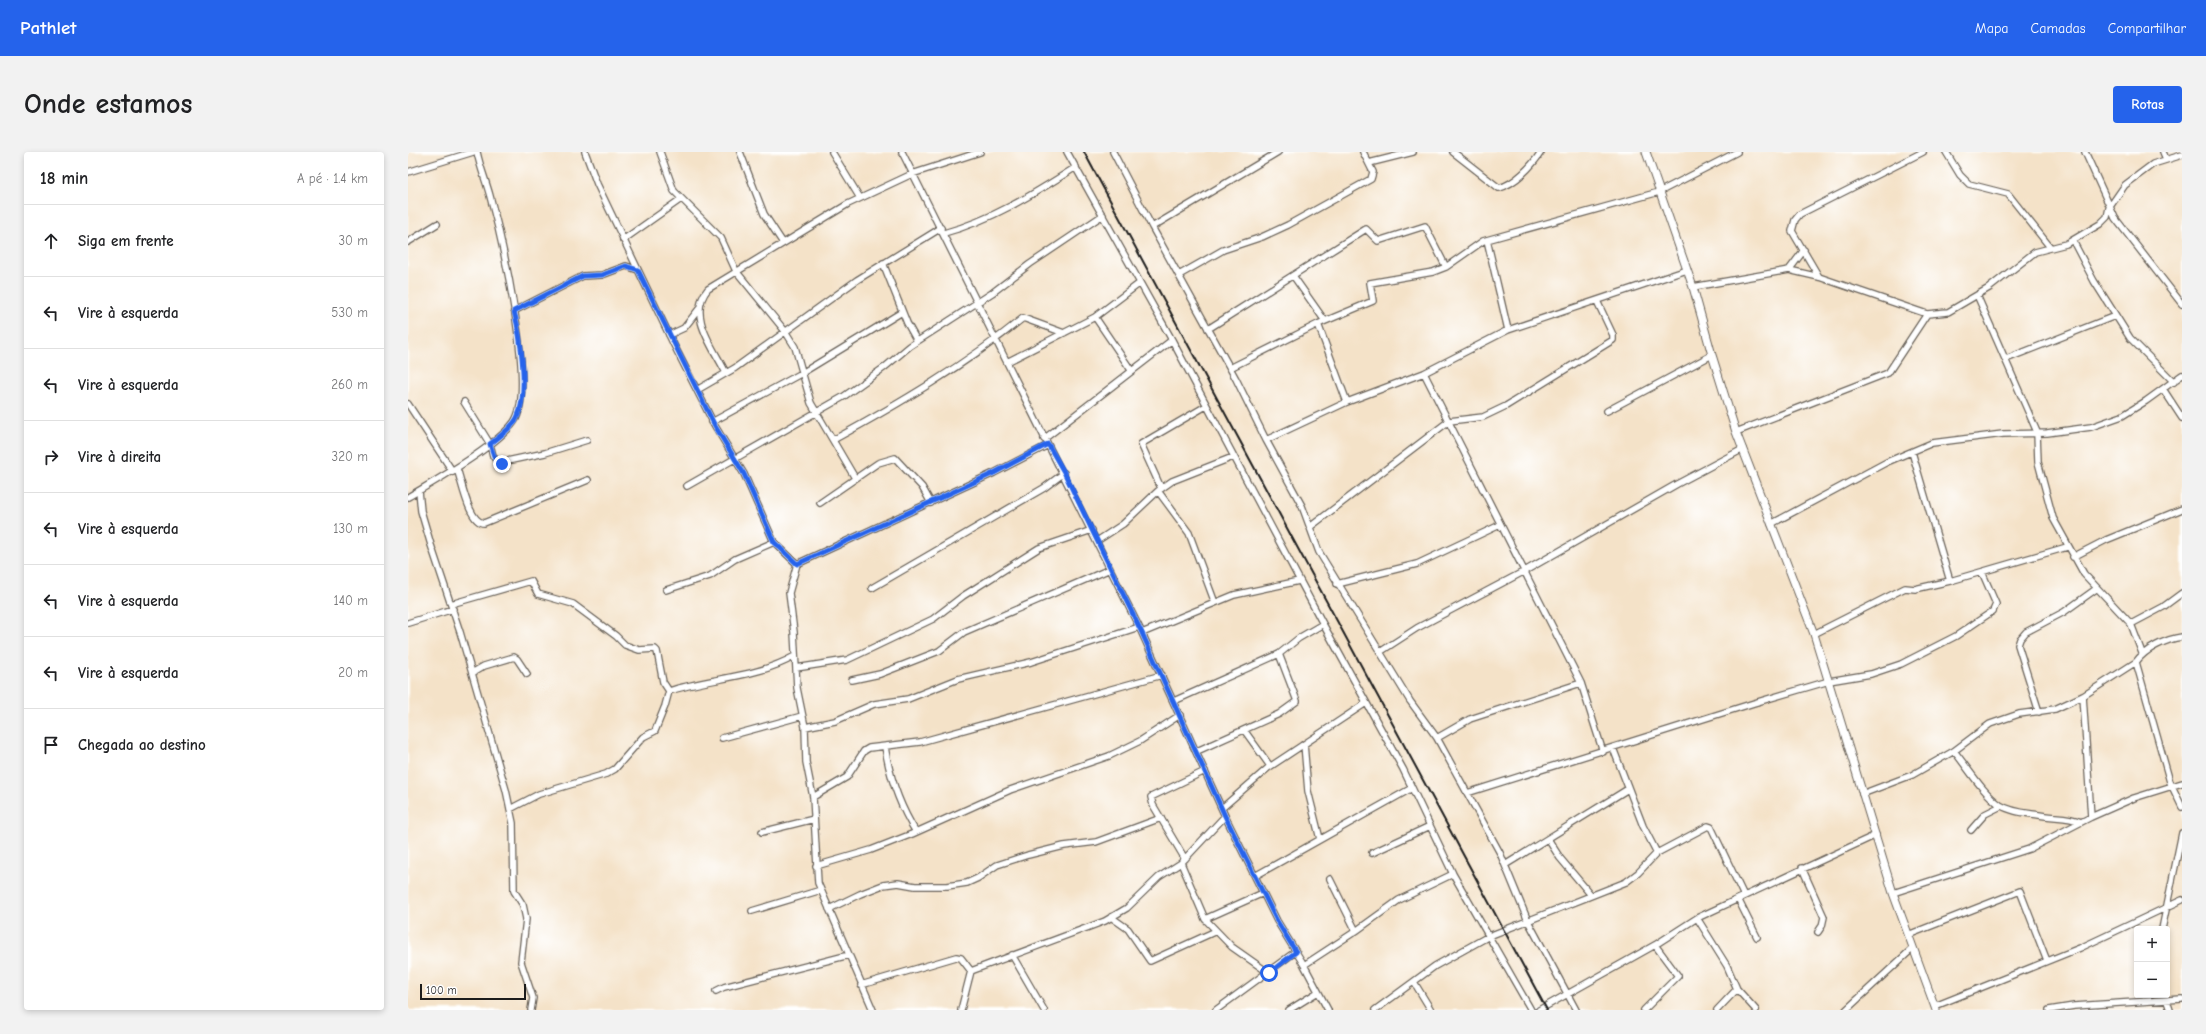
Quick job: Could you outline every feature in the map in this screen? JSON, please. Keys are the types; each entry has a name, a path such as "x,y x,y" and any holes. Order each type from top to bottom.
{"street":[{"path":"408,172 473,152"},
{"path":"408,497 455,470 490,444 514,423 520,405 522,386 520,343 501,244 477,152"},
{"path":"585,152 623,240 712,422 736,460 762,513 774,542 797,564"},
{"path":"660,152 670,183 681,199 721,238 736,271 785,331 798,352 806,388 816,412 855,478"},
{"path":"740,152 764,214 783,243"},
{"path":"832,152 860,198"},
{"path":"902,152 1008,362 1046,442 1064,472 1162,675 1225,816 1263,893 1277,921 1304,964 1328,1010"},
{"path":"726,373 703,330 699,318 701,297 708,289 860,198 912,174 980,152"},
{"path":"1067,152 1172,340 1299,580 1412,788 1453,874 1530,1010"},
{"path":"1113,152 1152,227 1230,368 1266,440 1302,506 1319,552 1337,584 1410,701 1437,738 1505,865 1528,921 1576,1010"},
{"path":"1152,227 1278,152"},
{"path":"1179,275 1223,250 1262,237 1288,225 1371,179 1373,172 1364,152"},
{"path":"1369,163 1413,152"},
{"path":"1454,152 1499,188 1505,186 1523,173 1541,152"},
{"path":"1646,152 1693,287 1736,432 1814,634 1893,893 1936,1008 2166,909 2182,900"},
{"path":"1230,368 1318,324 1374,301 1370,283 1433,272 1446,267 1487,240 1659,192 1737,152"},
{"path":"1819,277 1792,226 1800,214 1923,152"},
{"path":"1946,152 1960,174 1969,184 2008,194 2050,248"},
{"path":"2085,152 2099,180 2109,208 2153,269 2181,300"},
{"path":"2163,152 2166,159"},
{"path":"1693,287 1789,270 1819,277 1927,314 1948,312 1989,288 2035,252 2073,241 2100,224 2107,217 2109,208 2126,185 2153,164 2182,155"},
{"path":"697,390 753,356 785,331 883,263 942,230 965,227 991,217 1076,167"},
{"path":"623,240 681,199"},
{"path":"687,486 736,460 772,436 843,397 917,341 978,302 1030,264 1103,215"},
{"path":"408,242 437,224"},
{"path":"1208,329 1294,277 1366,229 1378,241 1425,226 1446,267"},
{"path":"1487,240 1508,330"},
{"path":"2073,241 2094,281 2130,338 2174,382"},
{"path":"1789,270 1804,250"},
{"path":"626,266 630,253"},
{"path":"883,263 902,312 917,341"},
{"path":"514,311 583,276 602,275 626,266 638,270"},
{"path":"1266,440 1347,402 1424,373 1508,330 1687,270"},
{"path":"1294,277 1325,321"},
{"path":"1008,362 1095,317 1140,283"},
{"path":"1977,295 2037,432 2038,462 2053,518 2067,547 2096,590 2131,624 2142,653"},
{"path":"1310,527 1449,421 1482,417 1506,406 1613,340 1613,335 1597,301"},
{"path":"669,336 684,328 699,309"},
{"path":"712,422 802,373 902,312"},
{"path":"1736,432 1888,373 1927,314"},
{"path":"2006,360 2116,316"},
{"path":"1095,317 1131,370"},
{"path":"833,440 896,404 997,340 1024,318 1064,333"},
{"path":"1318,324 1347,402"},
{"path":"797,564 931,503 1046,442 1131,370 1172,340"},
{"path":"1607,411 1712,355"},
{"path":"1424,373 1524,572 1559,636 1581,683 1603,752"},
{"path":"1771,524 1887,462 1932,443 1967,438 2091,427 2111,421 2174,382 2182,375"},
{"path":"2163,389 2182,418"},
{"path":"464,402 490,444 496,462 502,464 587,440"},
{"path":"408,404 455,470 468,504 476,520 480,523 484,523 588,480"},
{"path":"1206,406 1141,444 1160,490 1189,533 1215,603"},
{"path":"1380,652 1417,628 1524,572 1677,484 1742,449"},
{"path":"1912,452 1950,581"},
{"path":"1097,541 1123,524 1172,481 1233,456"},
{"path":"820,504 878,463 895,458 922,487 931,503"},
{"path":"872,588 1044,488 1064,472"},
{"path":"419,491 421,511 472,672 510,809 514,840 513,884 517,898 523,905 526,920 521,962 533,998 531,1010"},
{"path":"2073,557 2106,540 2182,509"},
{"path":"1337,584 1417,564 1500,525"},
{"path":"796,668 847,660 933,619 963,596 1039,548 1092,530"},
{"path":"666,590 710,576 735,558 774,542"},
{"path":"1814,634 1905,588 1915,589 1950,581 2067,547"},
{"path":"797,564 789,593 794,632 794,656 797,688 805,727 806,762 813,797 816,866 821,890 873,1010"},
{"path":"852,680 880,674 939,651 964,632 1110,568"},
{"path":"1467,793 1829,681 1871,674 1901,664 1956,636 1994,611 1996,604 1982,572"},
{"path":"1142,633 1234,595 1299,580"},
{"path":"408,623 452,606 531,582 538,594 573,604 626,645 639,650 655,649 658,652 663,682 669,690"},
{"path":"2039,712 2018,646 2020,639 2026,632 2064,612 2096,590"},
{"path":"2131,624 2163,607 2182,593"},
{"path":"1174,701 1279,654 1299,638 1323,624"},
{"path":"805,727 835,721 874,704 908,699 958,679 1031,662 1139,627"},
{"path":"1862,794 1912,775 1954,751 1990,724 2019,714 2055,709 2083,696 2136,662 2142,653 2161,644 2182,637"},
{"path":"1197,751 1280,714 1297,701 1279,654"},
{"path":"669,690 692,683 716,680 769,668 783,663 794,656"},
{"path":"472,672 484,666 514,657 527,674"},
{"path":"2136,662 2173,787 2182,807"},
{"path":"813,797 847,777 867,749 920,742 1162,675"},
{"path":"1437,738 1470,719 1581,683"},
{"path":"510,809 539,794 606,774 615,768 637,743 655,731 665,706 669,690"},
{"path":"2083,696 2091,817"},
{"path":"1222,808 1270,766 1366,703"},
{"path":"816,866 871,850 916,832 1010,790 1109,756 1140,741 1180,715"},
{"path":"722,738 802,716"},
{"path":"1244,730 1270,766"},
{"path":"1304,744 1308,791 1320,839"},
{"path":"885,747 890,778 896,794 916,832"},
{"path":"1613,748 1645,832 1657,853"},
{"path":"1954,751 1991,796 2002,806 2018,811 2050,817 2069,818 2081,822"},
{"path":"1205,771 1151,797 1153,805 1183,861 1205,919 1243,956 1269,973"},
{"path":"1893,893 2029,849 2091,817 2134,798 2182,783"},
{"path":"1255,876 1412,788"},
{"path":"1505,865 1548,840 1628,789"},
{"path":"1971,830 1985,814 2002,806"},
{"path":"961,1010 968,974 971,971 1111,917 1131,905 1159,877 1183,861 1225,816"},
{"path":"762,832 814,818"},
{"path":"829,909 883,885 898,883 915,886 947,886 967,883 978,878 997,865 1028,854 1064,846 1096,842 1161,818"},
{"path":"1372,853 1430,826"},
{"path":"1375,1010 1435,966 1489,936 1633,878 1657,853 1703,827 1711,827 1744,896"},
{"path":"2163,926 2182,833"},
{"path":"1539,1010 1655,945 1697,918 1876,835"},
{"path":"1548,840 1560,858 1591,895"},
{"path":"1802,868 1824,917 1822,926 1818,932"},
{"path":"1304,964 1356,931 1399,900 1453,874"},
{"path":"1330,879 1356,931"},
{"path":"752,911 821,890"},
{"path":"1908,935 2020,891 2047,961"},
{"path":"1205,919 1263,893"},
{"path":"1738,899 1757,937"},
{"path":"1111,917 1128,929 1150,961 1216,931"},
{"path":"1697,918 1727,966 1737,989 1756,1010"},
{"path":"1644,1010 1678,976 1655,945"},
{"path":"1846,1010 1913,948"},
{"path":"1216,1010 1296,952"},
{"path":"716,991 724,987 849,955"},
{"path":"1012,955 1044,1010"},
{"path":"861,985 956,957 961,958 971,971"},
{"path":"1414,982 1431,1010"},
{"path":"1717,1010 1737,989"},
{"path":"1289,1010 1318,992"},
{"path":"2162,998 2170,1010"},
{"path":"2049,1010 2074,1006 2182,999"}],"railway":[{"path":"1084,152 1547,1010"}],"route":[{"path":"502,464 496,462 490,444 503,434 518,417 522,386 518,329 514,311 583,276 602,275 626,266 638,270 715,426 744,474 774,542 797,564 994,473 1048,444 1064,472 1162,675 1225,816 1277,921 1296,952 1269,973"}]}
